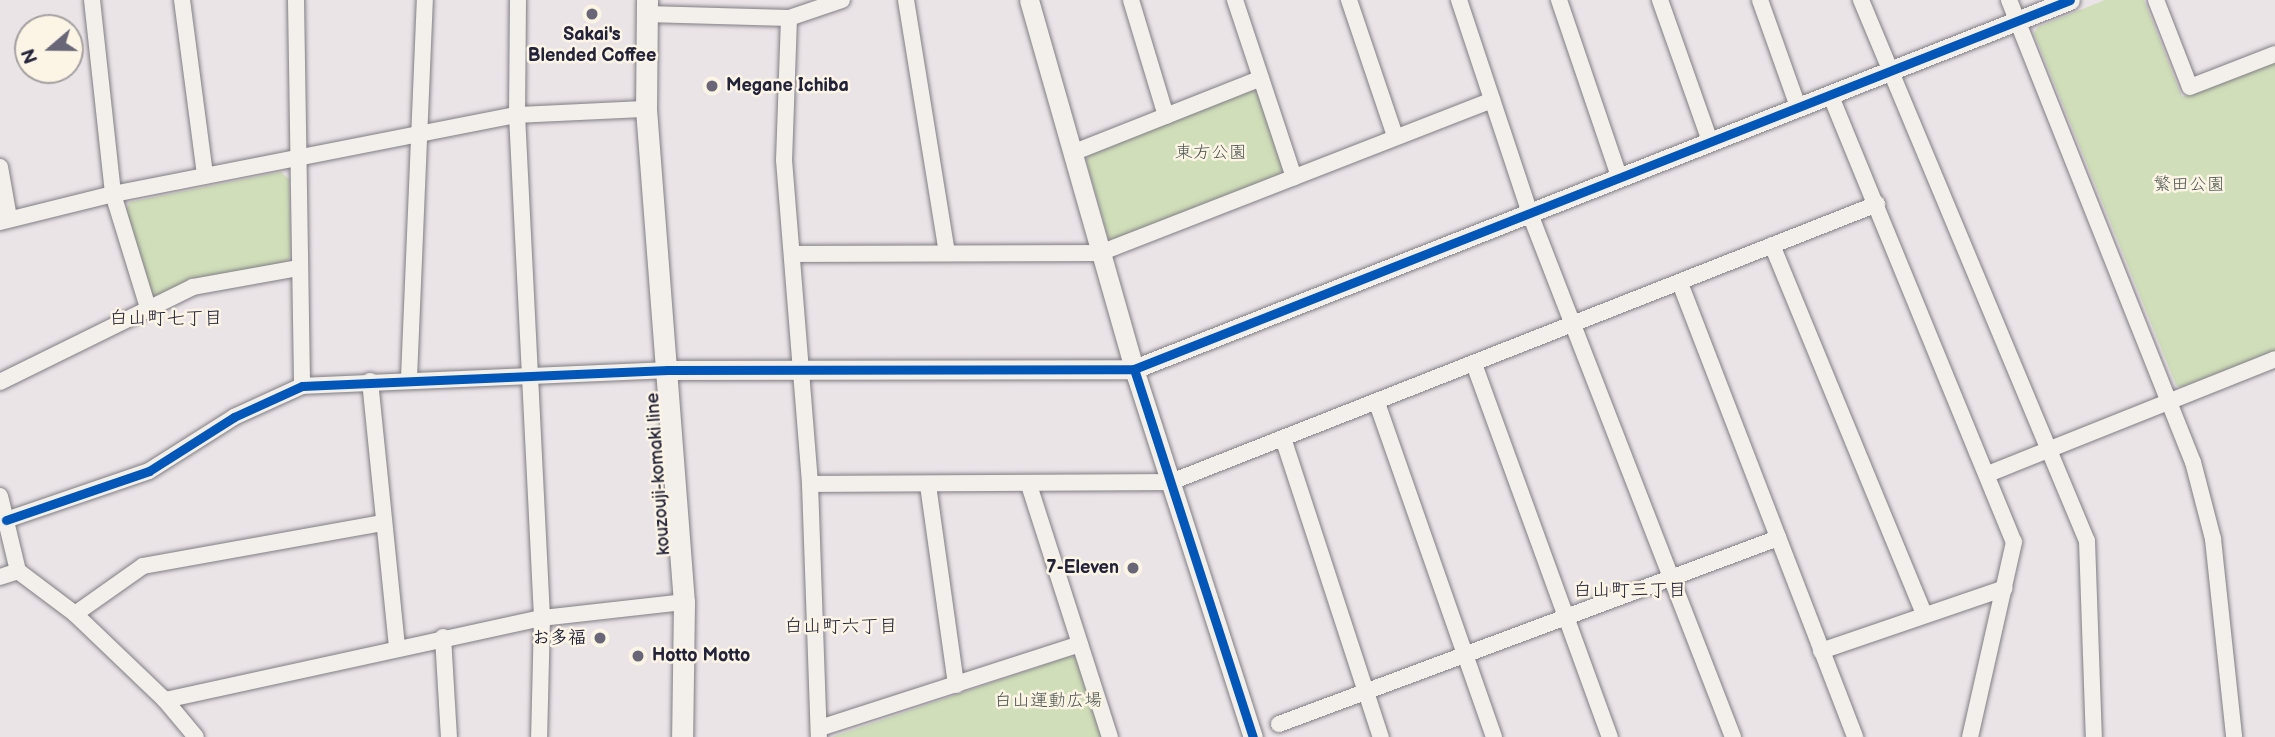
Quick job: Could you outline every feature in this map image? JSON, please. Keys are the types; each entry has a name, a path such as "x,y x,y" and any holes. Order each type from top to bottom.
{"main road":[{"name":"kouzouji-komaki line","path":"646,7 646,109 684,602 682,737"}],"street":[{"path":"92,0 113,194 148,308"},
{"path":"182,0 205,175"},
{"path":"296,0 302,386"},
{"path":"409,378 425,0"},
{"path":"518,0 516,115 542,618 539,737"},
{"path":"646,7 731,7 789,18 842,0"},
{"path":"906,0 947,253"},
{"path":"1029,0 1134,369 1253,737"},
{"path":"1131,0 1166,116"},
{"path":"1235,0 1294,177"},
{"path":"1349,0 1395,136"},
{"path":"1459,0 1530,214 1733,737"},
{"path":"1559,0 1620,179"},
{"path":"1660,0 1710,141"},
{"path":"1760,0 1798,107"},
{"path":"1861,0 2087,541 2094,737"},
{"path":"2009,0 2193,461 2213,539 2234,737"},
{"path":"6,520 149,471 234,417 302,386 409,378 668,370 1134,369 2070,0"},
{"path":"2156,0 2190,87 2275,54"},
{"path":"789,18 784,160 810,484 820,733 1080,644"},
{"path":"1072,153 1261,78"},
{"path":"1830,94 2014,542 1970,737"},
{"path":"793,254 1100,253 1492,100"},
{"path":"0,167 5,220 205,175 516,115 646,109"},
{"path":"810,484 1029,485 1171,482 1877,204"},
{"path":"1772,245 1924,614"},
{"path":"0,382 193,287 299,268"},
{"path":"1680,283 1855,737"},
{"path":"1988,474 2275,359"},
{"path":"1474,364 1610,737"},
{"path":"370,381 382,523 397,646"},
{"path":"1377,402 1494,737"},
{"path":"1283,438 1381,737"},
{"path":"928,485 956,685"},
{"path":"1029,485 1110,737"},
{"path":"0,496 18,571 75,614 165,700 196,737"},
{"path":"75,614 143,566 382,523"},
{"path":"1279,724 1778,538"},
{"path":"0,577 18,571"},
{"path":"1821,651 1924,614 2005,589"},
{"path":"165,700 397,646 542,618 684,602"},
{"path":"443,637 449,737"}],"green space":[{"name":"繁田公園","path":"2105,0 2144,0 2182,97 2275,61 2275,351 2181,387 2176,385 2034,33 2038,27"},
{"name":"東方公園","path":"1250,90 1257,92 1283,168 1279,175 1114,240 1108,237 1086,160 1090,154"},
{"path":"281,172 289,179 291,256 285,263 157,297 150,293 126,209 130,202"},
{"name":"白山運動広場","path":"1070,656 1077,659 1103,737 832,737"}],"cycle path":[{"path":"6,520 149,471 234,417 302,386 668,370 1134,369 2070,0"},
{"path":"1134,369 1253,737"}],"place":[{"name":"Sakai's Blended Coffee","path":"592,14"},
{"name":"Megane Ichiba","path":"712,86"},
{"name":"7-Eleven","path":"1133,568"},
{"name":"お多福","path":"600,638"},
{"name":"Hotto Motto","path":"638,656"}],"district":[{"name":"白山町七丁目","path":"166,319"},
{"name":"白山町三丁目","path":"1630,591"},
{"name":"白山町六丁目","path":"841,627"}]}
